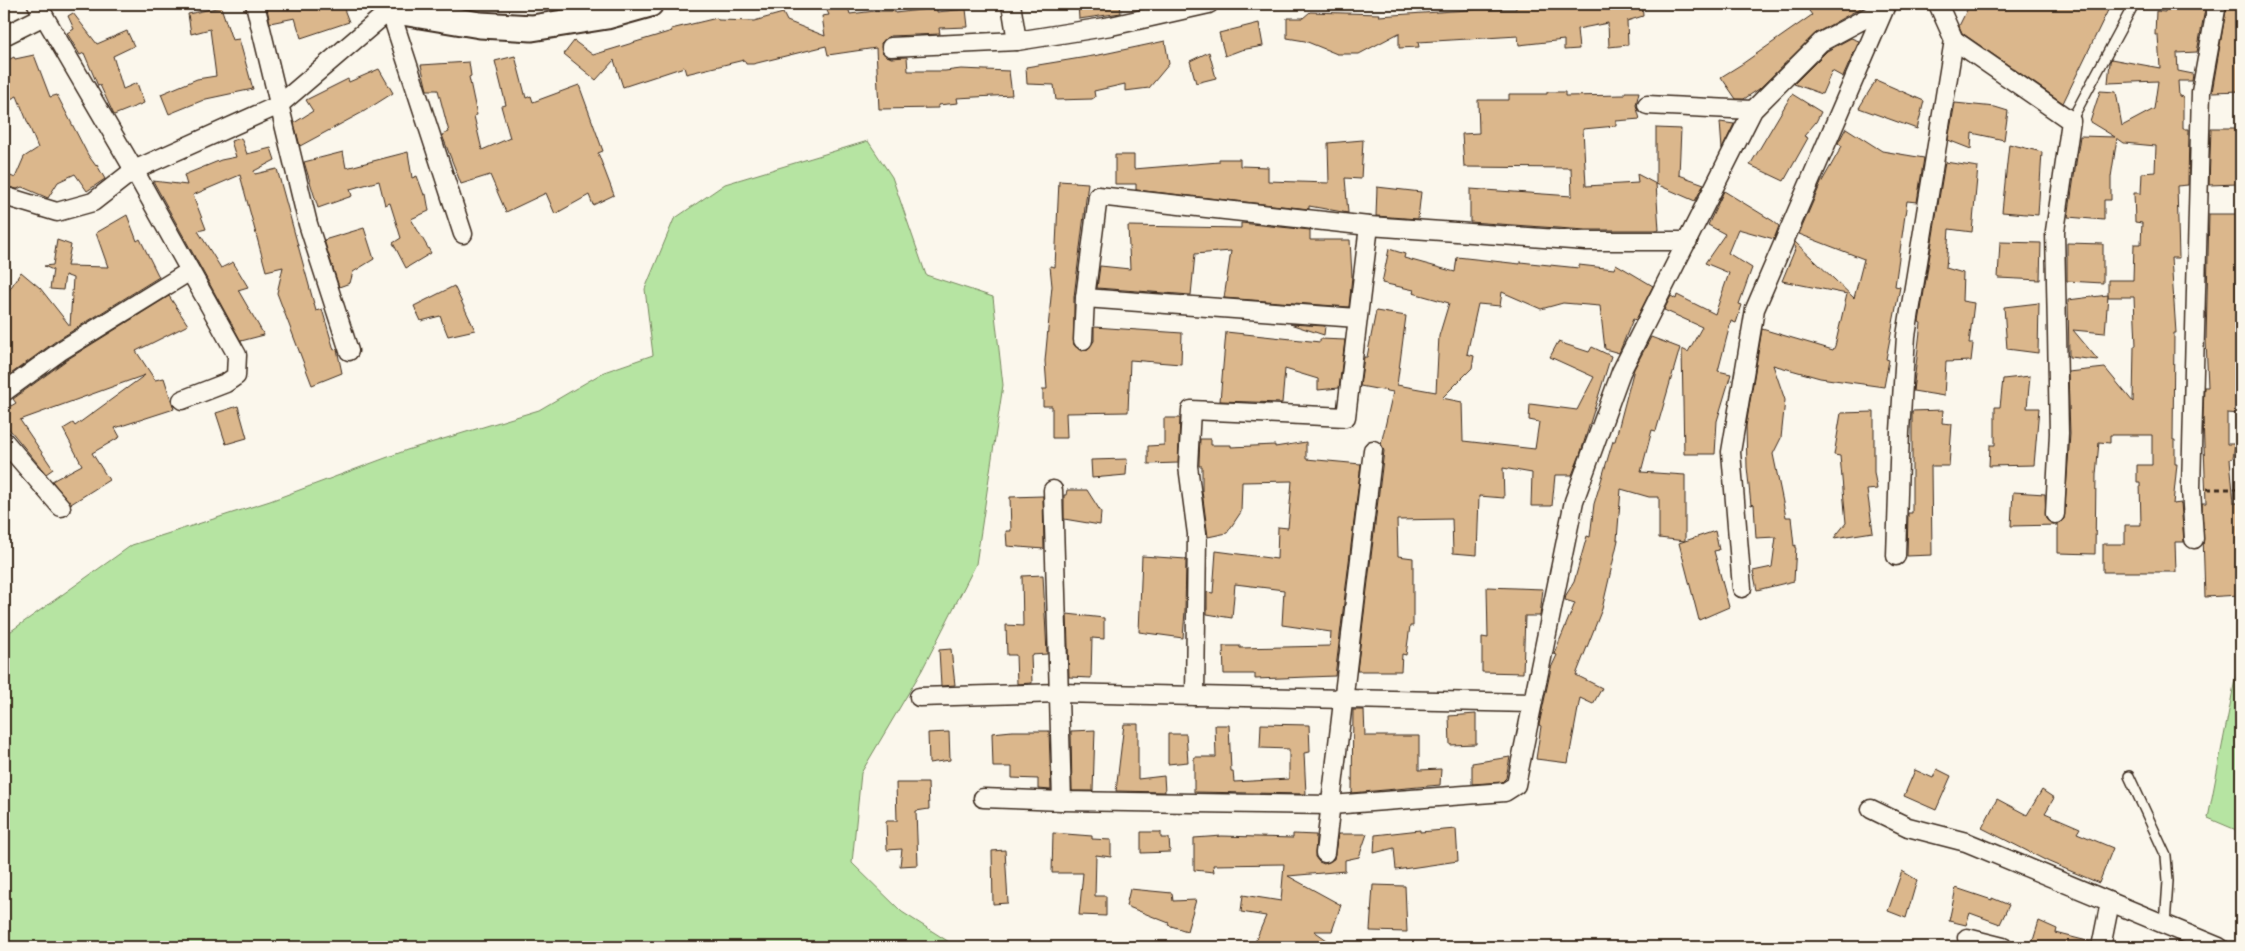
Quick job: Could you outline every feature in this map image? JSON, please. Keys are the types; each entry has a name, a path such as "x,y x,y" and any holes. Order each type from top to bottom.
{"main road":[{"path":"388,7 480,25 532,28 607,16 650,4"}],"street":[{"path":"255,4 308,224 349,351"},
{"path":"1011,4 1017,41"},
{"path":"891,48 1017,41 1111,26 1176,7 1209,4"},
{"path":"1938,4 1954,40 2070,121 2055,231 2059,433 2055,514"},
{"path":"2194,539 2192,489 2201,92 2217,4"},
{"path":"4,196 57,212 93,202 134,170 279,105 388,7 462,234"},
{"path":"983,798 1331,805 1505,792 1512,789 1516,785 1574,501 1621,372 1752,110 1821,42 1885,7"},
{"path":"1742,588 1732,452 1755,309 1885,7"},
{"path":"4,36 40,10 134,170 237,355 236,376 226,383 182,400"},
{"path":"1896,556 1900,431 1906,336 1954,40"},
{"path":"1647,105 1752,110"},
{"path":"1083,340 1098,196 1369,226 1586,241 1688,241"},
{"path":"1195,696 1197,534 1188,466 1191,410 1346,417 1369,226"},
{"path":"4,392 62,350 190,271"},
{"path":"1086,298 1357,318"},
{"path":"4,441 61,507"},
{"path":"1325,853 1373,450"},
{"path":"1053,490 1062,801"},
{"path":"919,697 1059,693 1532,703"},
{"path":"1871,809 1908,827 1966,842 2219,947"},
{"path":"2101,947 2110,902"},
{"path":"1967,938 1999,947"}],"lane":[{"path":"2070,121 2134,4"},
{"path":"2129,776 2166,856 2168,881 2165,925"}],"path":[{"path":"2192,489 2241,489"}],"green space":[{"path":"868,141 892,177 926,275 993,297 1003,385 976,564 922,670 861,773 852,863 902,912 957,947 4,947 4,636 132,545 270,501 407,450 539,410 604,372 653,355 645,289 674,219 725,184"},
{"path":"2241,649 2241,832 2208,818"}],"building":[{"path":"266,4 342,4 349,22 301,38 295,18 270,23"},
{"path":"824,4 847,4 850,14 875,11 895,11 895,13 937,8 937,12 966,9 968,27 939,28 940,34 890,36 881,43 882,52 891,58 907,57 908,71 961,69 1009,71 1012,95 957,98 958,103 938,105 938,108 879,109 876,48 828,55 826,46 753,64 746,64 744,60 686,74 684,67 623,87 614,60 596,80 564,54 574,41 593,55 672,31 671,29 717,18 718,20 754,21 783,13 787,21 825,36 822,16 829,15"},
{"path":"1078,4 1120,4 1121,13 1079,19"},
{"path":"1642,4 1643,16 1627,21 1628,45 1609,47 1608,23 1577,29 1579,49 1564,50 1564,40 1519,45 1518,36 1418,42 1419,47 1399,48 1399,33 1359,54 1337,54 1305,41 1287,38 1287,18 1303,18 1310,12 1380,14 1379,16 1483,9 1516,9 1516,6"},
{"path":"1804,4 1868,4 1816,33 1759,89 1744,99 1736,99 1721,77 1812,15"},
{"path":"1970,4 2111,4 2063,103 1962,33 1959,26"},
{"path":"2166,4 2206,4 2197,52 2177,53 2178,71 2193,74 2192,81 2178,81 2179,96 2183,97 2183,129 2189,129 2188,185 2177,186 2179,258 2171,258 2176,333 2174,333 2173,440 2175,440 2175,464 2177,464 2173,504 2181,503 2184,542 2175,542 2176,572 2103,572 2103,544 2125,544 2125,525 2141,525 2140,482 2137,482 2137,465 2152,465 2152,435 2110,435 2110,443 2099,442 2096,475 2095,554 2058,553 2058,525 2011,526 2013,492 2045,494 2046,519 2055,525 2064,519 2070,434 2068,372 2105,368 2133,402 2134,346 2136,346 2134,297 2108,297 2108,280 2133,280 2134,244 2141,244 2142,223 2135,222 2134,193 2141,193 2142,173 2155,172 2156,146 2124,143 2117,138 2111,177 2111,200 2104,200 2104,220 2068,217 2080,136 2115,137 2090,122 2100,91 2116,92 2122,126 2154,109 2158,81 2108,83 2110,62 2111,59 2160,68 2158,35 2155,35 2156,11 2165,12"},
{"path":"2227,4 2241,4 2241,91 2212,92"},
{"path":"221,7 232,40 239,39 253,89 206,99 169,114 161,94 197,79 216,76 210,29 191,34 188,14"},
{"path":"73,13 97,44 127,31 134,46 113,56 123,89 137,83 144,103 114,115 100,85 98,86 84,53 80,55 67,33 74,29 68,16"},
{"path":"1259,23 1263,46 1241,50 1225,56 1219,33"},
{"path":"1851,38 1859,41 1843,77 1832,71 1822,94 1794,84 1827,51"},
{"path":"1165,41 1169,64 1149,88 1125,91 1125,84 1094,91 1095,97 1092,99 1056,100 1054,85 1027,84 1026,67 1099,55"},
{"path":"1209,52 1216,78 1196,83 1190,61"},
{"path":"34,55 50,97 57,95 88,155 97,165 105,179 87,191 75,174 58,182 48,198 22,187 17,189 4,186 4,173 15,178 24,157 38,148 17,96 4,102 4,62 14,57 15,59"},
{"path":"515,56 526,98 531,96 533,102 579,85 603,151 598,153 614,195 593,205 589,195 555,214 546,193 506,212 490,175 461,184 442,135 449,132 438,90 427,90 421,65 469,62 471,76 469,77 477,115 474,116 482,150 510,138 501,106 506,105 495,61"},
{"path":"379,69 393,93 363,112 300,146 294,123 313,111 306,100 348,79 349,82"},
{"path":"1876,80 1924,101 1917,129 1859,108"},
{"path":"1547,92 1565,92 1565,96 1625,95 1625,92 1639,92 1636,105 1640,119 1616,121 1616,126 1583,129 1586,186 1638,183 1637,174 1656,184 1659,230 1586,230 1470,222 1470,189 1572,196 1571,168 1464,167 1462,134 1479,133 1478,100 1509,100 1509,94 1547,94"},
{"path":"1792,94 1821,112 1816,122 1804,136 1808,138 1784,181 1750,165"},
{"path":"1955,103 1995,107 2008,111 2004,140 1972,133 1971,149 1948,140"},
{"path":"1720,122 1734,124 1722,149"},
{"path":"1656,128 1681,129 1679,175 1704,184 1695,201 1656,184"},
{"path":"1846,128 1882,151 1924,158 1917,202 1907,201 1895,286 1900,287 1886,359 1889,360 1884,387 1820,378 1773,365 1785,400 1781,438 1773,454 1786,517 1791,517 1794,546 1796,545 1794,581 1757,590 1753,571 1772,567 1776,537 1756,538 1754,504 1751,505 1747,467 1746,426 1762,329 1833,350 1835,346 1847,294 1782,281 1796,247 1794,246 1795,242 1854,298 1864,259 1799,234 1821,183 1842,146 1838,143"},
{"path":"2211,128 2238,128 2238,184 2209,185"},
{"path":"241,138 247,154 271,148 275,160 254,171 255,174 277,169 316,311 322,309 334,350 337,349 342,373 312,385 277,293 283,267 266,271 240,175 193,195 206,229 198,231 221,268 233,262 248,287 238,290 264,335 241,341 153,181 187,185 184,175 221,160 236,157 231,141"},
{"path":"1363,140 1361,179 1345,178 1348,213 1309,206 1309,209 1136,190 1136,184 1115,184 1115,155 1134,155 1134,169 1219,162 1219,159 1240,159 1240,166 1268,167 1268,181 1329,183 1328,143"},
{"path":"2009,144 2042,152 2038,215 2002,212"},
{"path":"343,152 346,168 408,152 412,178 417,176 424,195 426,194 429,211 411,219 431,253 406,268 393,243 401,238 390,203 385,205 379,181 350,189 352,196 318,208 304,162"},
{"path":"1945,162 1978,167 1972,232 1949,229 1946,268 1963,273 1962,301 1974,303 1969,344 1973,344 1971,361 1946,362 1944,396 1913,391 1921,323 1919,322"},
{"path":"1059,181 1088,183 1074,297 1074,345 1082,351 1088,349 1094,341 1094,327 1182,333 1181,364 1130,360 1128,412 1066,413 1067,438 1052,438 1052,406 1043,406 1043,389 1047,389 1045,361 1052,286 1050,266 1055,267"},
{"path":"1377,187 1421,192 1418,219 1376,216"},
{"path":"1724,191 1779,226 1774,239 1738,229 1728,253 1752,268 1739,304 1742,305 1736,323 1731,321 1718,371 1731,374 1717,421 1715,454 1684,454 1682,349 1688,352 1702,327 1664,310 1671,296 1676,299 1677,295 1715,314 1729,273 1705,263 1725,234 1708,225"},
{"path":"2209,214 2241,214 2241,276 2237,276 2238,330 2241,329 2241,414 2227,413 2227,444 2235,444 2233,458 2230,459 2234,503 2241,503 2241,520 2240,595 2205,597 2202,503 2206,503 2203,417 2204,387 2208,387 2206,340"},
{"path":"127,215 137,241 140,239 159,277 56,341 4,379 4,298 21,272 40,288 70,326 73,278 65,275 63,290 50,289 53,270 44,266 53,265 57,240 71,245 67,266 108,267 96,233"},
{"path":"1241,223 1310,230 1310,240 1350,240 1352,276 1349,307 1224,298 1231,251 1195,254 1191,295 1097,288 1100,266 1130,269 1128,226 1241,228"},
{"path":"364,228 374,259 353,272 350,283 339,287 324,240"},
{"path":"2000,242 2041,243 2040,280 1998,278"},
{"path":"2067,243 2103,244 2103,283 2067,281"},
{"path":"1389,249 1405,254 1404,258 1455,272 1457,257 1579,268 1579,265 1614,269 1616,264 1653,286 1636,320 1633,319 1619,353 1605,349 1600,306 1563,303 1541,309 1502,292 1500,306 1478,304 1467,354 1474,356 1472,368 1442,398 1462,402 1463,441 1535,449 1539,422 1529,420 1530,404 1577,410 1594,377 1550,357 1558,342 1589,352 1592,347 1611,356 1580,455 1572,475 1555,475 1552,506 1531,506 1532,473 1503,468 1504,498 1479,496 1477,555 1453,553 1452,519 1397,520 1398,556 1413,558 1413,626 1410,626 1406,655 1402,654 1401,671 1357,671 1384,451 1381,444 1393,392 1360,386 1364,357 1367,357 1376,311 1406,316 1397,385 1436,392 1439,336 1449,303 1413,293 1414,290 1382,283"},
{"path":"454,286 475,330 448,336 440,316 421,321 414,306"},
{"path":"2108,295 2105,333 2073,330 2098,360 2069,357 2068,300"},
{"path":"169,296 188,325 136,351 155,380 164,378 174,409 115,428 120,437 92,453 109,480 71,504 52,481 82,465 63,429 73,423 75,426 145,375 20,420 53,469 46,474 6,425 4,426 4,402 8,402 11,406 16,403 13,399 68,359"},
{"path":"2039,303 2038,353 2007,349 2004,307"},
{"path":"1290,324 1325,326 1324,335"},
{"path":"1226,332 1320,342 1320,339 1345,340 1339,388 1318,390 1318,379 1285,369 1282,403 1220,401"},
{"path":"1651,337 1680,348 1656,431 1652,430 1641,472 1685,475 1685,541 1659,538 1659,497 1649,497 1621,489 1618,540 1602,609 1576,675 1602,688 1593,704 1580,698 1568,763 1536,759 1541,726 1539,725 1551,668 1557,655 1554,654 1575,603 1565,600 1566,595 1574,582 1587,536 1590,537 1594,504 1613,441 1615,441 1634,369"},
{"path":"2030,376 2027,408 2039,408 2034,465 1989,466 1990,445 1995,445 1995,407 2000,407 2003,379"},
{"path":"238,406 247,438 226,444 216,413"},
{"path":"1943,410 1942,423 1952,424 1949,466 1931,466 1932,555 1907,556 1908,513 1912,513 1912,411"},
{"path":"1874,412 1874,472 1877,489 1867,490 1873,532 1834,538 1846,523 1840,456 1834,455 1841,413"},
{"path":"1164,418 1180,418 1178,463 1148,464 1148,446 1164,445"},
{"path":"1200,439 1211,439 1211,445 1231,445 1231,447 1275,445 1275,447 1306,442 1306,459 1361,464 1335,676 1255,679 1255,674 1224,674 1223,646 1240,646 1240,648 1330,646 1331,632 1282,625 1284,590 1235,584 1232,618 1207,614 1207,592 1213,593 1216,551 1277,559 1278,527 1288,528 1292,481 1242,482 1241,512 1227,533 1208,537 1202,491 1202,466 1199,466"},
{"path":"1127,459 1126,475 1092,478 1091,460"},
{"path":"1067,490 1087,490 1101,512 1100,525 1064,519 1064,495 1066,495"},
{"path":"1043,496 1044,549 1007,546 1006,531 1011,531 1010,497"},
{"path":"1715,531 1719,550 1714,551 1729,607 1699,620 1679,543"},
{"path":"1142,556 1186,559 1183,638 1139,632"},
{"path":"1043,575 1047,654 1031,655 1032,683 1017,684 1016,655 1007,655 1006,625 1023,626 1022,576"},
{"path":"1487,587 1543,589 1540,616 1525,616 1523,673 1482,672 1482,637 1488,638"},
{"path":"1067,614 1104,618 1104,639 1092,638 1091,678 1069,677"},
{"path":"951,649 955,685 941,686 939,650"},
{"path":"1353,710 1364,710 1365,736 1419,736 1419,770 1441,769 1440,785 1352,793"},
{"path":"1476,714 1476,744 1450,745 1449,716"},
{"path":"1124,724 1138,724 1138,779 1164,776 1165,792 1116,791"},
{"path":"1261,724 1309,725 1310,752 1304,753 1306,794 1194,792 1194,757 1216,757 1215,725 1229,725 1231,771 1233,771 1234,782 1289,779 1289,749 1260,748"},
{"path":"1095,730 1093,791 1072,791 1071,731"},
{"path":"1049,731 1051,790 1038,789 1038,779 1012,778 1012,767 993,767 992,733"},
{"path":"949,732 950,760 929,763 928,733"},
{"path":"1168,734 1186,734 1188,762 1168,764"},
{"path":"1510,757 1506,778 1502,782 1472,784 1472,763"},
{"path":"1937,769 1951,776 1936,810 1904,796 1915,770 1933,778"},
{"path":"896,783 928,783 929,809 916,811 918,865 900,866 902,849 887,850 886,821 897,821"},
{"path":"2042,790 2054,798 2045,813 2080,828 2077,833 2113,848 2099,883 2049,862 1982,828 1997,799 2027,815"},
{"path":"1456,829 1458,861 1396,870 1394,848 1374,853 1375,835 1420,830 1420,832"},
{"path":"1141,832 1161,832 1161,838 1169,838 1170,852 1141,853"},
{"path":"1053,833 1092,836 1092,839 1111,840 1111,857 1096,855 1095,896 1106,896 1106,916 1079,915 1083,873 1052,873"},
{"path":"1293,834 1316,835 1315,857 1324,864 1334,859 1338,834 1367,834 1359,857 1345,860 1345,871 1288,876 1341,905 1332,931 1314,931 1337,947 1253,947 1266,916 1241,912 1243,895 1281,901 1284,864 1213,865 1214,872 1194,870 1194,838 1222,836 1293,838"},
{"path":"1005,850 1008,903 993,904 992,851"},
{"path":"1902,871 1917,880 1906,918 1888,911"},
{"path":"1373,885 1405,886 1407,932 1370,931"},
{"path":"1956,888 2009,905 2000,924 1970,913 1966,925 1949,921"},
{"path":"1130,889 1172,893 1173,901 1196,900 1187,931 1168,925 1169,923 1126,906"},
{"path":"2039,921 2057,929 2056,933 2091,942 2091,947 2031,947"}]}
